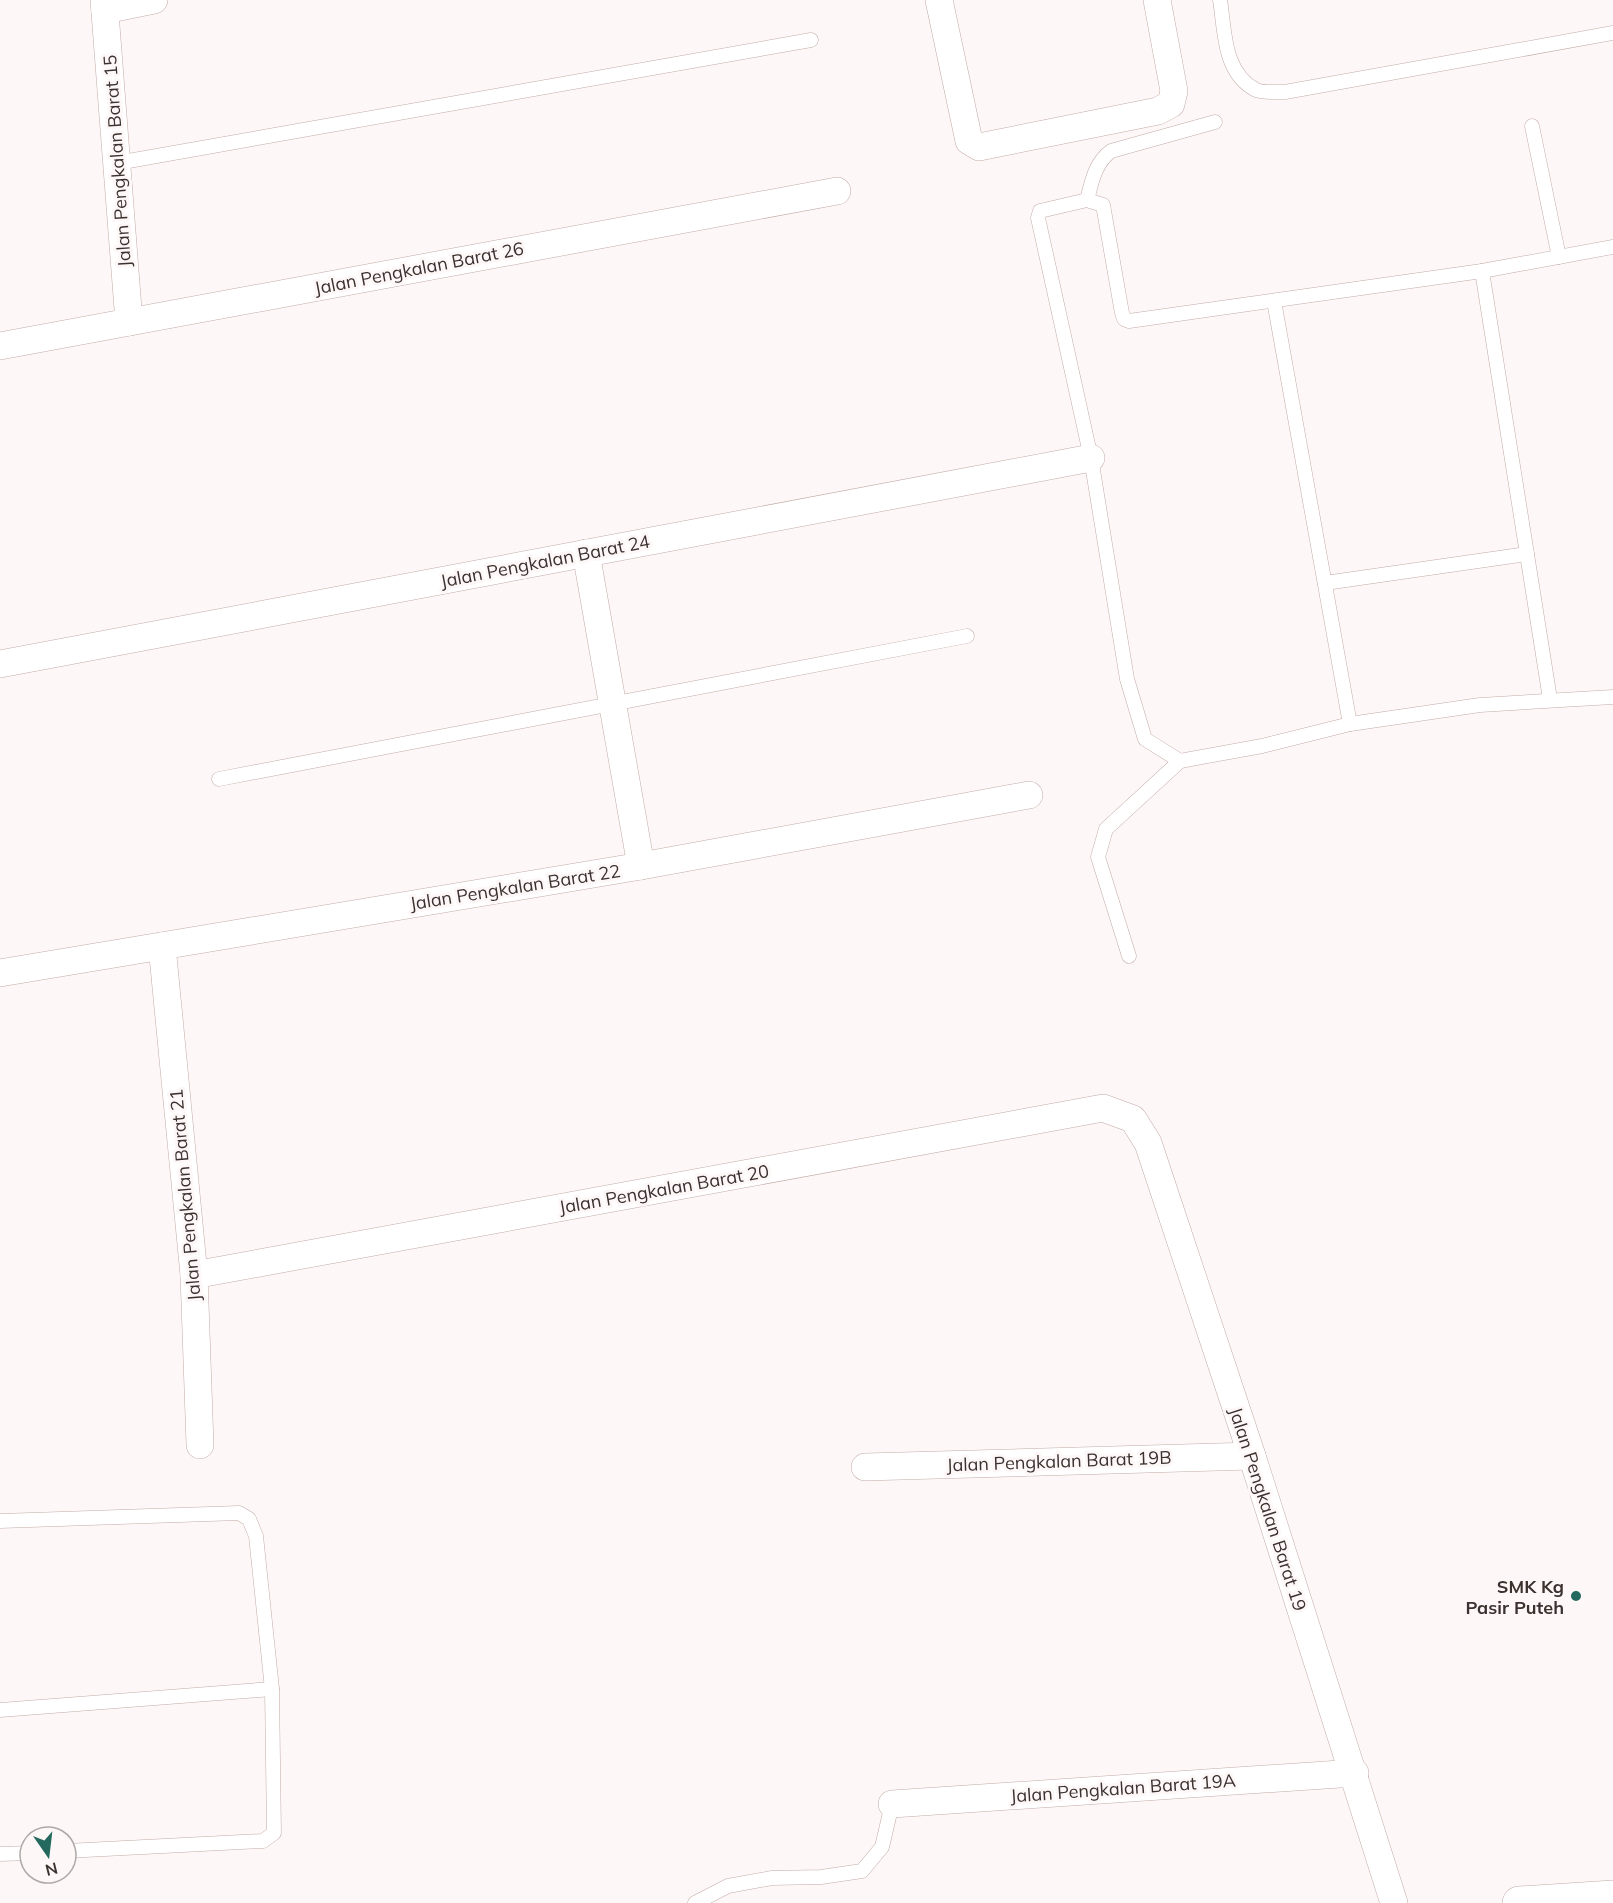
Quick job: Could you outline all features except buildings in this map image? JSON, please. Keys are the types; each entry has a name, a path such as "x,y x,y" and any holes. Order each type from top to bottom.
{"street":[{"path":"105,5 154,0"},
{"path":"939,0 963,121 969,141 979,147 1158,111 1171,104 1173,91 1156,0"},
{"name":"Jalan Pengkalan Barat 15","path":"105,5 129,322"},
{"name":"Jalan Pengkalan Barat 26","path":"0,346 837,191"},
{"name":"Jalan Pengkalan Barat 24","path":"0,664 1091,458"},
{"path":"586,553 641,866"},
{"name":"Jalan Pengkalan Barat 22","path":"0,973 641,866 1029,795"},
{"name":"Jalan Pengkalan Barat 21","path":"162,946 194,1275 200,1445"},
{"name":"Jalan Pengkalan Barat 20","path":"194,1275 1103,1108 1133,1119"},
{"name":"Jalan Pengkalan Barat 19","path":"1133,1119 1148,1143 1355,1773 1394,1903"},
{"name":"Jalan Pengkalan Barat 19B","path":"866,1467 1252,1456"},
{"name":"Jalan Pengkalan Barat 19A","path":"892,1803 1355,1773"},
{"path":"1519,1903 1613,1897"}],"lane":[{"path":"1221,0 1230,62 1238,74 1257,90 1285,93 1613,33"},
{"path":"117,163 811,40"},
{"path":"1086,200 1096,167 1111,151 1215,122"},
{"path":"1532,126 1559,257"},
{"path":"1180,761 1145,740 1127,679 1091,458 1038,218 1040,212 1086,200 1103,205 1124,319 1138,321 1482,271 1613,247"},
{"path":"1482,271 1550,699"},
{"path":"1274,301 1350,724"},
{"path":"1325,583 1527,554"},
{"path":"219,779 613,706 967,636"},
{"path":"1129,956 1098,857 1101,843 1106,829 1180,761 1262,746 1350,724 1480,705 1613,697"},
{"path":"0,1521 239,1513 249,1519 256,1536 272,1689 274,1833 263,1841 78,1850"},
{"path":"0,1710 272,1689"},
{"path":"695,1903 728,1886 772,1878 821,1877 862,1871 882,1847 892,1803"},
{"path":"0,1854 18,1853"}],"place":[{"name":"SMK Kg Pasir Puteh","path":"1576,1596"}]}
